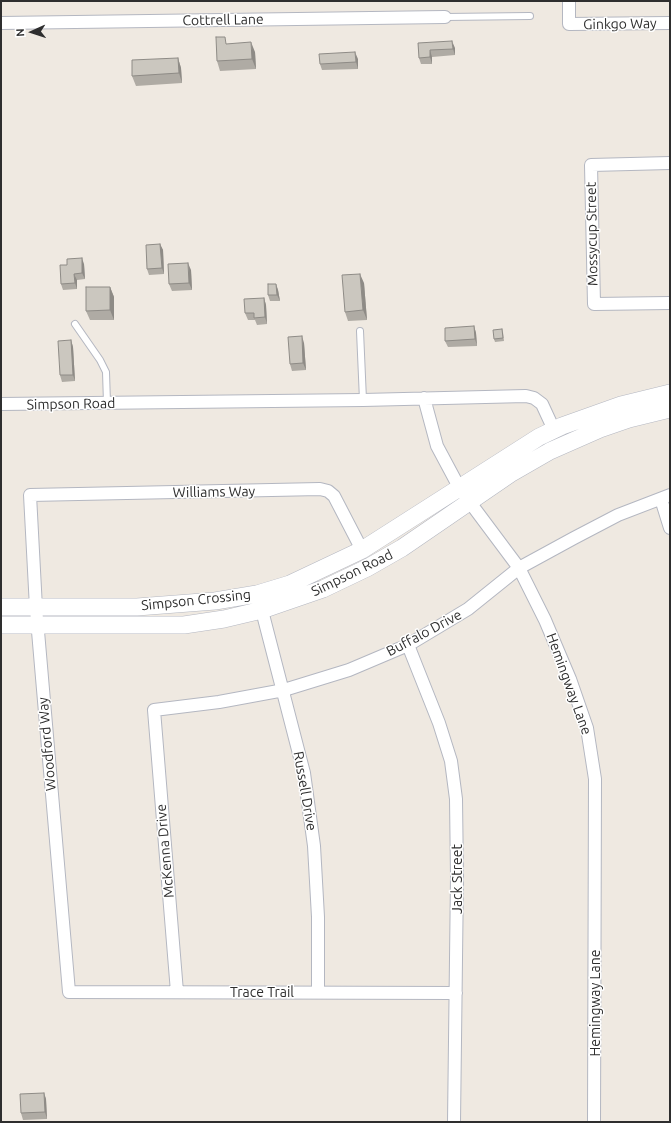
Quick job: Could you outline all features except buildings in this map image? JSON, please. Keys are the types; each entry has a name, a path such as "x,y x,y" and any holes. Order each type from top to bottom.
{"street":[{"name":"Ginkgo Way","path":"569,1 570,24 670,23"},
{"name":"Cottrell Lane","path":"1,23 445,17"},
{"name":"Mossycup Street","path":"670,163 591,165 594,304 670,303"},
{"path":"460,489 539,437 554,430 622,405 670,393"},
{"name":"Simpson Road","path":"1,404 363,400 526,396 534,398 542,404 554,430"},
{"name":"Hemingway Lane","path":"424,398 437,446 460,489 519,568 546,620 570,679 587,728 595,779 594,1122"},
{"name":"Simpson Road","path":"1,625 184,625 224,619 262,610 323,589 367,568 402,548 510,474 550,451 607,426 670,409"},
{"name":"Williams Way","path":"30,496 320,489 328,491 334,496 362,550"},
{"name":"Simpson Crossing","path":"1,607 137,607 215,601 257,594 290,584 362,550 460,489"},
{"name":"Woodford Way","path":"30,496 37,625 69,992"},
{"path":"666,497 670,528"},
{"name":"Buffalo Drive","path":"154,710 219,702 284,690 349,670 408,644 468,609 519,568 618,515 666,497"},
{"name":"Russell Drive","path":"257,594 284,690 304,774 314,846 318,916 318,992"},
{"name":"Jack Street","path":"408,644 439,723 451,761 456,799 457,877 454,1122"},
{"name":"McKenna Drive","path":"154,710 177,992"},
{"name":"Trace Trail","path":"69,992 456,993"}],"lane":[{"path":"445,17 530,16"},
{"path":"75,324 100,360 106,372 107,403"},
{"path":"360,331 363,400"}]}
